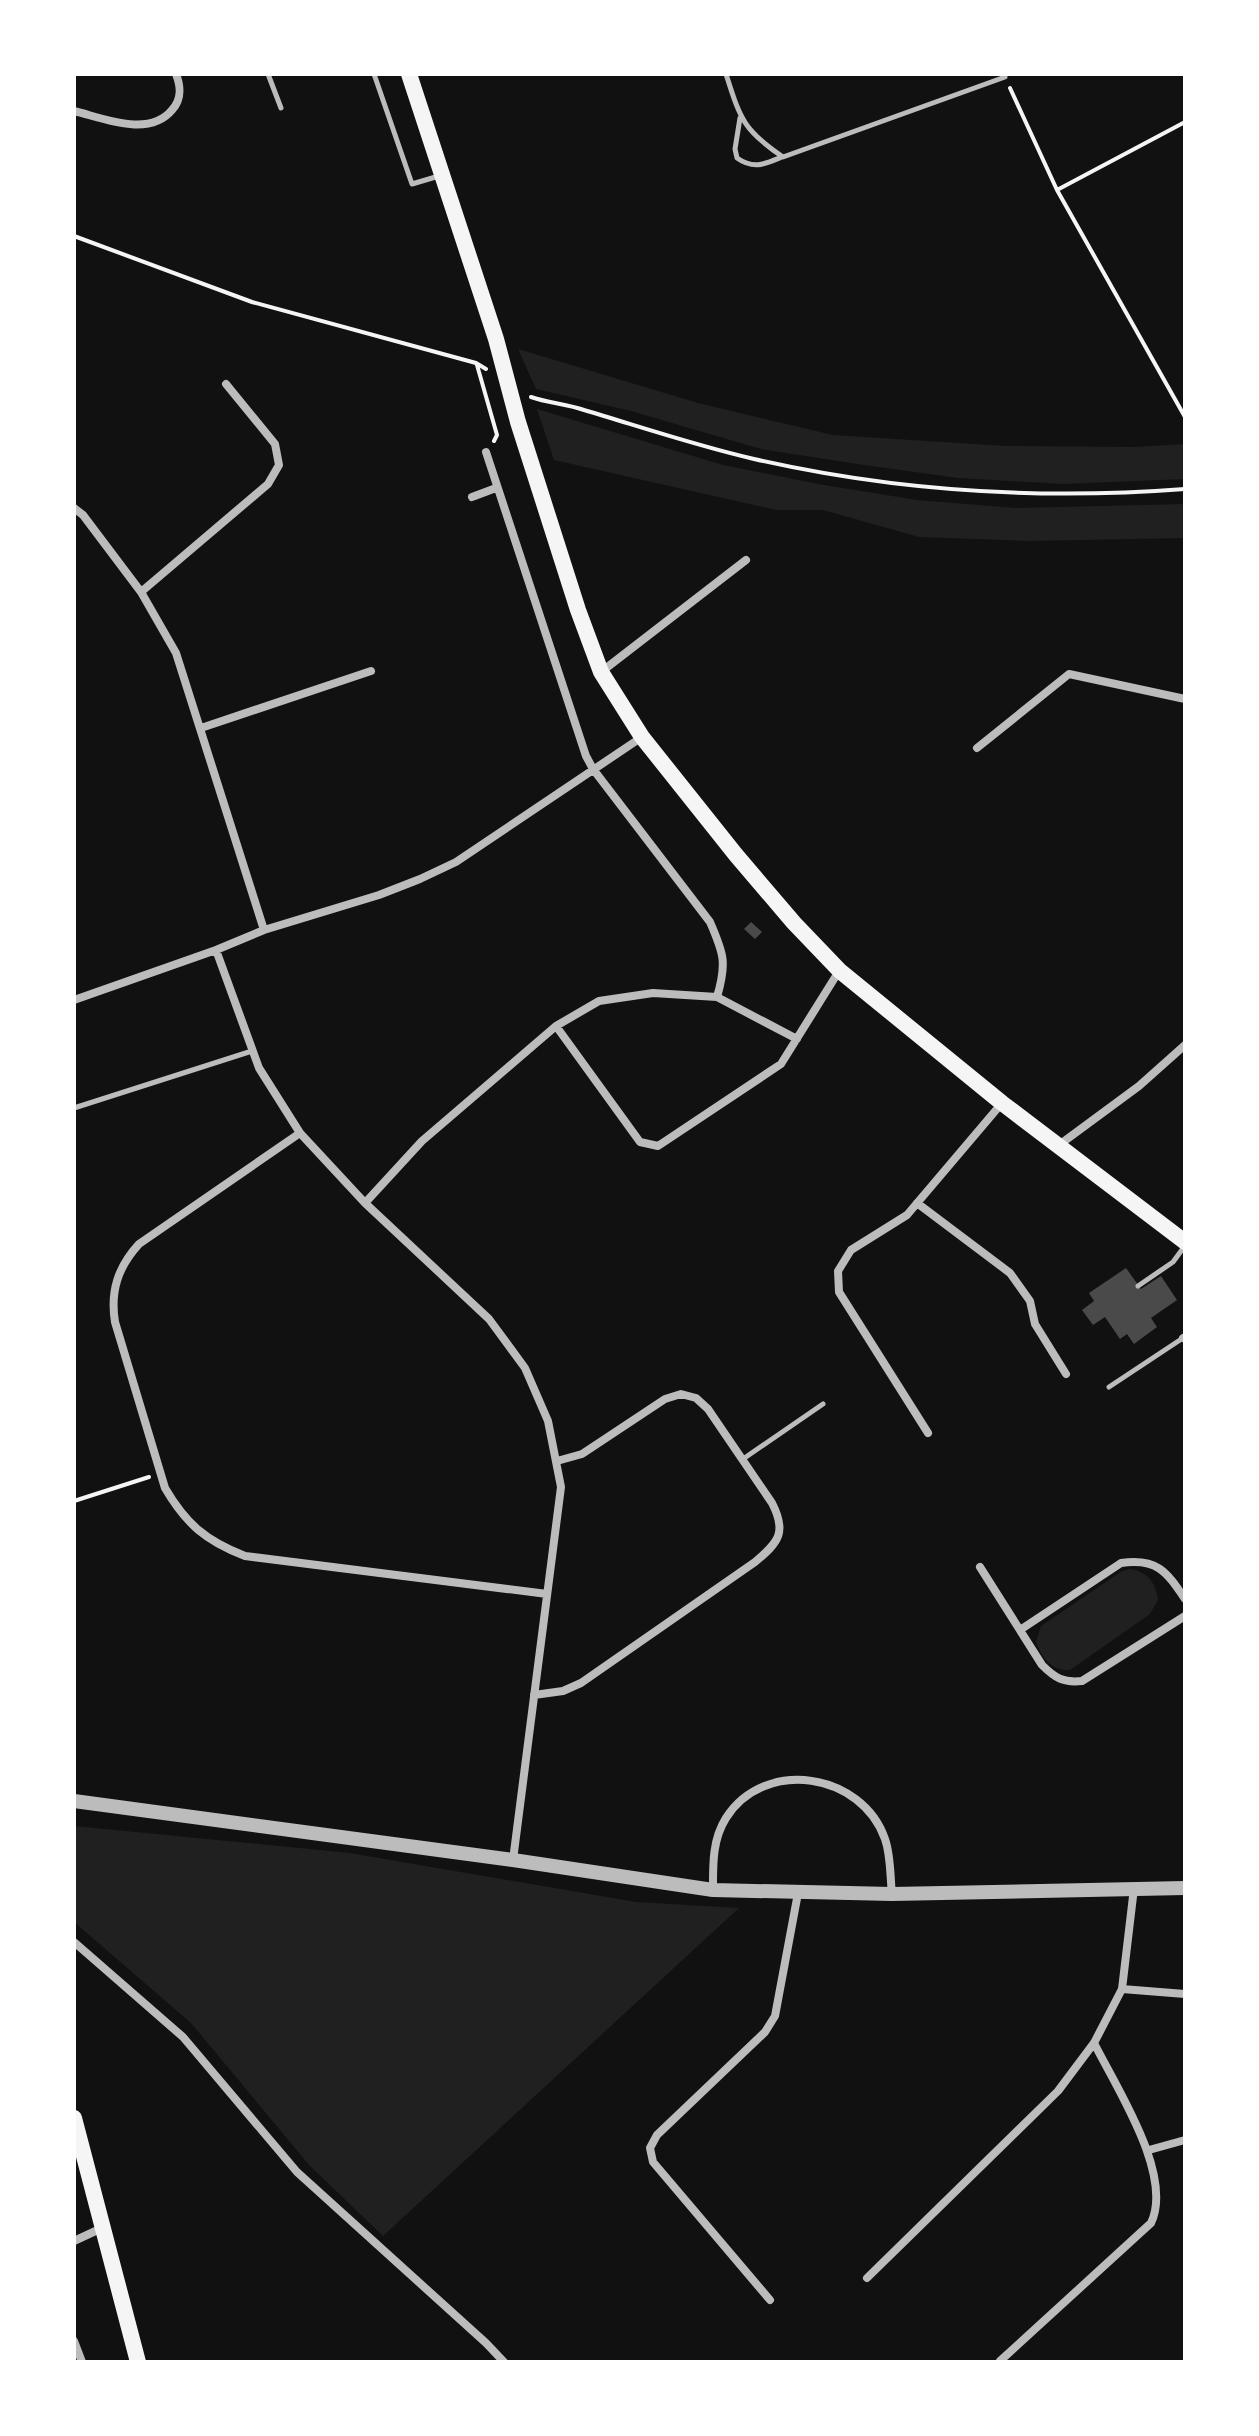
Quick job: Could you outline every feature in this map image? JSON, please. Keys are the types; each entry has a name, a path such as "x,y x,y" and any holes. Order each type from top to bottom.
{"main road":[{"path":"409,74 496,339 518,422 578,610 601,672 642,737 736,855 840,971 1002,1103 1185,1244"},
{"path":"74,2118 138,2362"}],"street":[{"path":"74,111 129,124 156,123 174,108 179,97 180,86 176,74"},
{"path":"141,592 268,484 279,465 275,444 226,384"},
{"path":"486,452 586,756 710,922 721,949 725,972 717,997"},
{"path":"472,497 496,488"},
{"path":"74,508 83,515 141,592 176,653 264,930"},
{"path":"601,672 746,560"},
{"path":"201,728 371,671"},
{"path":"977,748 1069,674 1185,699"},
{"path":"74,1000 264,930 379,895 456,862 642,737"},
{"path":"216,950 253,1051 277,1100 300,1133 365,1203 489,1319 507,1341 537,1392 548,1421 561,1487 513,1860"},
{"path":"556,1026 640,1142 658,1146 781,1064 840,971"},
{"path":"365,1203 422,1141 556,1026 599,1001 653,993 717,997 797,1039"},
{"path":"1059,1146 1139,1086 1185,1045"},
{"path":"928,1433 839,1292 837,1281 843,1260 851,1250 907,1215 1002,1103"},
{"path":"300,1133 139,1244 118,1274 112,1303 115,1322 159,1474 177,1508 209,1541 245,1556 547,1594"},
{"path":"917,1203 1010,1273 1030,1301 1035,1324 1066,1374"},
{"path":"534,1695 563,1691 581,1683 770,1549 779,1535 780,1519 708,1409 696,1398 681,1394 665,1399 582,1454 557,1461"},
{"path":"1020,1630 1121,1563 1140,1560 1157,1565 1171,1578 1185,1599"},
{"path":"980,1567 1042,1665 1053,1677 1068,1683 1082,1681 1185,1616"},
{"path":"713,1890 716,1843 732,1811 765,1787 779,1781 807,1779 848,1794 871,1813 889,1852 892,1894"},
{"path":"74,1801 713,1890 892,1894 1185,1888"},
{"path":"867,2278 1058,2091 1094,2043 1122,1989 1134,1888"},
{"path":"770,2300 653,2162 650,2148 657,2135 765,2032 775,2016 798,1893"},
{"path":"74,1942 183,2037 297,2172 504,2362"},
{"path":"1122,1989 1185,1994"},
{"path":"1000,2361 1151,2223 1157,2211 1149,2150 1094,2043"},
{"path":"1149,2150 1185,2140"},
{"path":"74,2241 102,2228"},
{"path":"74,2341 82,2362"}],"lane":[{"path":"268,74 281,108"},
{"path":"374,74 412,184 443,174"},
{"path":"726,74 740,118 752,133 783,157"},
{"path":"740,118 735,149 737,158 746,165 759,166 1005,77"},
{"path":"74,1108 253,1051"},
{"path":"1138,1286 1173,1262 1185,1244"},
{"path":"1109,1387 1184,1338"},
{"path":"742,1459 823,1404"}],"path":[{"path":"1005,77 1057,190 1185,417"},
{"path":"1057,190 1185,122"},
{"path":"74,236 252,302 476,363 488,370"},
{"path":"476,363 497,435 486,452"},
{"path":"522,391 533,398 755,459 860,479 993,492 1116,495 1185,489"},
{"path":"74,1501 159,1474"}],"shaded area":[{"path":"518,349 698,403 833,435 1006,446 1134,447 1185,444 1185,479 1064,484 958,478 761,449 631,411 536,389"},
{"path":"537,409 723,465 917,500 1016,508 1185,504 1185,538 1029,541 919,537 823,510 776,510 554,460"},
{"path":"1130,1569 1150,1579 1155,1588 1158,1600 1150,1614 1070,1670 1048,1662 1036,1642 1041,1626 1122,1571"},
{"path":"74,1826 350,1853 636,1902 739,1908 383,2236 310,2166 191,2023 74,1922"}],"building":[{"path":"751,922 762,932 755,939 744,929"},
{"path":"1126,1268 1141,1289 1161,1276 1177,1300 1151,1318 1157,1327 1134,1344 1127,1334 1120,1339 1105,1317 1093,1325 1082,1310 1094,1301 1089,1293"}]}
